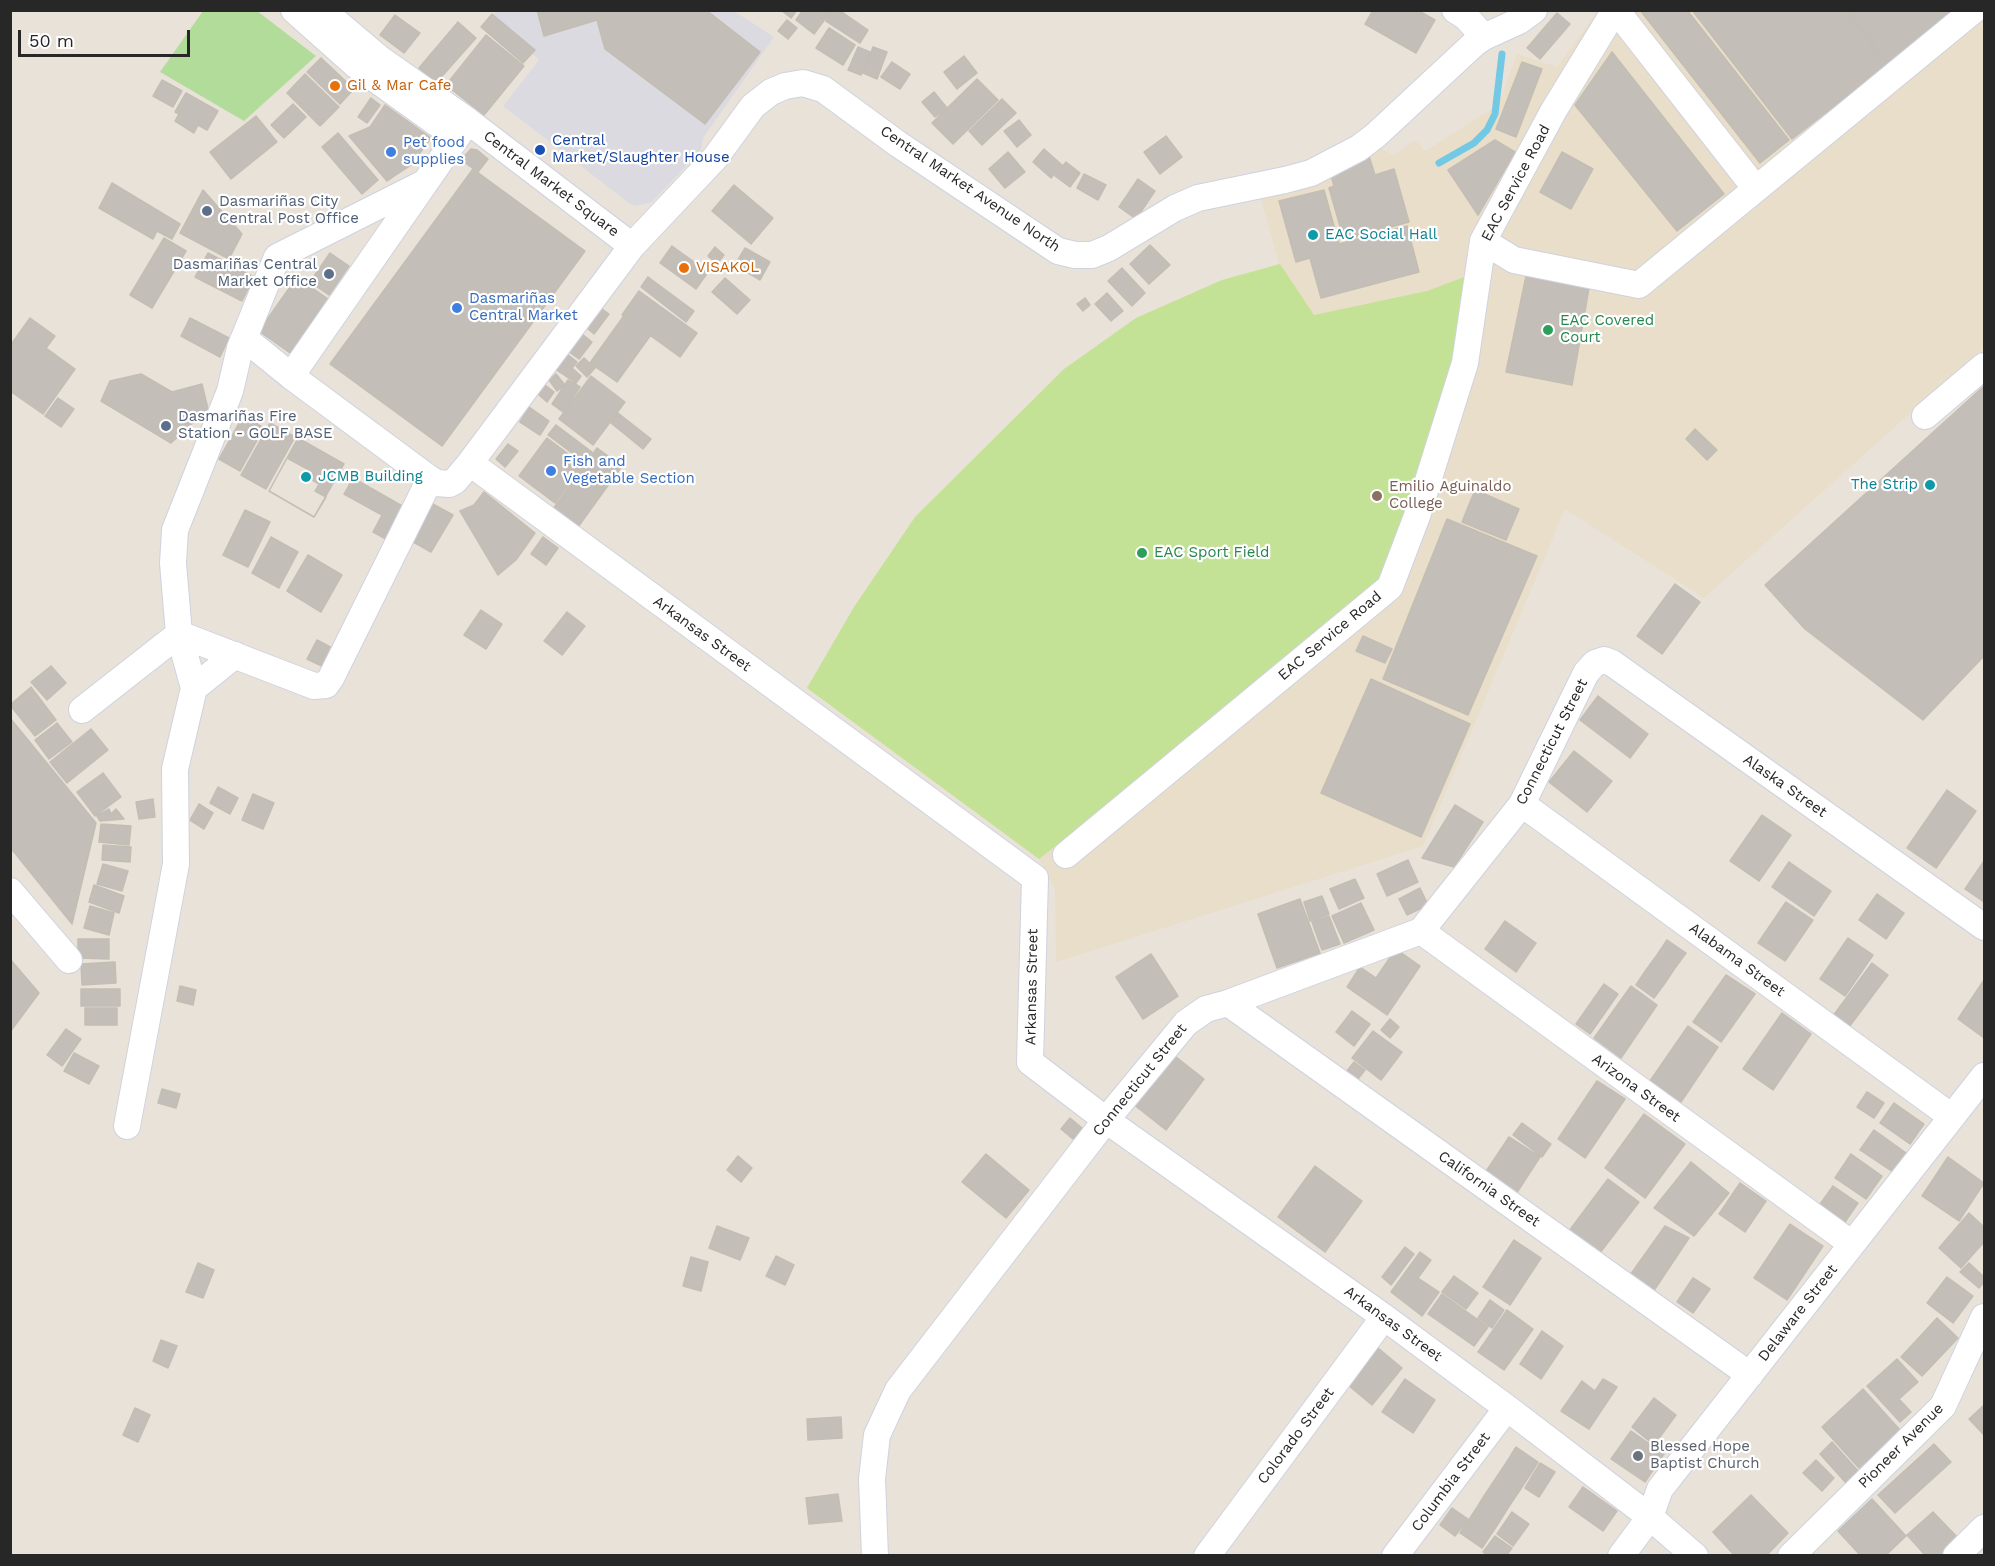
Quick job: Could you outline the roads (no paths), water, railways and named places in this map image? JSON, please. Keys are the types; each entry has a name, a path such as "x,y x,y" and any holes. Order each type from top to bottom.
{"street":[{"path":"294,10 357,66 462,129"},
{"path":"322,10 462,129"},
{"path":"1455,10 1488,35"},
{"path":"1616,10 1756,189"},
{"name":"EAC Service Road","path":"1066,855 1390,587 1417,516 1465,363 1483,241 1554,110 1616,10"},
{"path":"1483,241 1514,260 1639,285 1974,10"},
{"name":"Central Market Avenue North","path":"632,246 715,158 753,106 771,92 785,86 803,83 823,89 898,144 1058,251 1075,255 1092,255 1109,248 1190,201 1311,173 1359,148 1488,35 1526,16"},
{"path":"291,376 462,129"},
{"name":"Central Market Square","path":"429,478 437,483 449,484 455,481 632,246 462,129"},
{"path":"127,1126 176,864 175,769 194,688 179,634 173,563 175,530 230,391 240,348 277,258 426,182"},
{"path":"179,634 314,686 326,685 429,478 291,376 244,338"},
{"path":"1925,416 1984,366"},
{"name":"Arkansas Street","path":"470,463 1035,878 1030,1062 1106,1120 1508,1407 1650,1517 1687,1549"},
{"path":"82,710 179,634"},
{"path":"194,688 235,655"},
{"name":"Alaska Street","path":"1586,673 1595,663 1604,660 1612,663 1984,927"},
{"name":"Connecticut Street","path":"875,1556 872,1479 877,1435 898,1390 1106,1120 1186,1023 1206,1009 1228,1003 1421,931 1522,804 1586,673"},
{"name":"Alabama Street","path":"1522,804 1952,1117"},
{"path":"10,891 69,960"},
{"name":"Arizona Street","path":"1421,931 1852,1244"},
{"name":"California Street","path":"1228,1003 1750,1375"},
{"name":"Delaware Street","path":"1621,1556 1650,1517 1660,1489 1984,1076"},
{"name":"Colorado Street","path":"1207,1556 1384,1317"},
{"name":"Pioneer Avenue","path":"1791,1556 1943,1406 1984,1317"},
{"name":"Columbia Street","path":"1395,1556 1508,1407"},
{"path":"1956,1556 1984,1528"}],"waterway":[{"path":"1439,163 1474,143 1487,130 1495,114 1502,54"}],"place":[{"name":"Gil & Mar Cafe","path":"335,86"},
{"name":"Central Market/Slaughter House","path":"540,150"},
{"name":"Pet food supplies","path":"391,152"},
{"name":"Dasmariñas City Central Post Office","path":"207,211"},
{"name":"EAC Social Hall","path":"1313,235"},
{"name":"VISAKOL","path":"684,268"},
{"name":"Dasmariñas Central Market Office","path":"329,274"},
{"name":"Dasmariñas Central Market","path":"457,308"},
{"name":"EAC Covered Court","path":"1548,330"},
{"name":"Dasmariñas Fire Station - GOLF BASE","path":"166,426"},
{"name":"Fish and Vegetable Section","path":"551,471"},
{"name":"JCMB Building","path":"306,477"},
{"name":"The Strip","path":"1930,485"},
{"name":"Emilio Aguinaldo College","path":"1377,496"},
{"name":"EAC Sport Field","path":"1142,553"},
{"name":"Blessed Hope Baptist Church","path":"1638,1456"}]}
